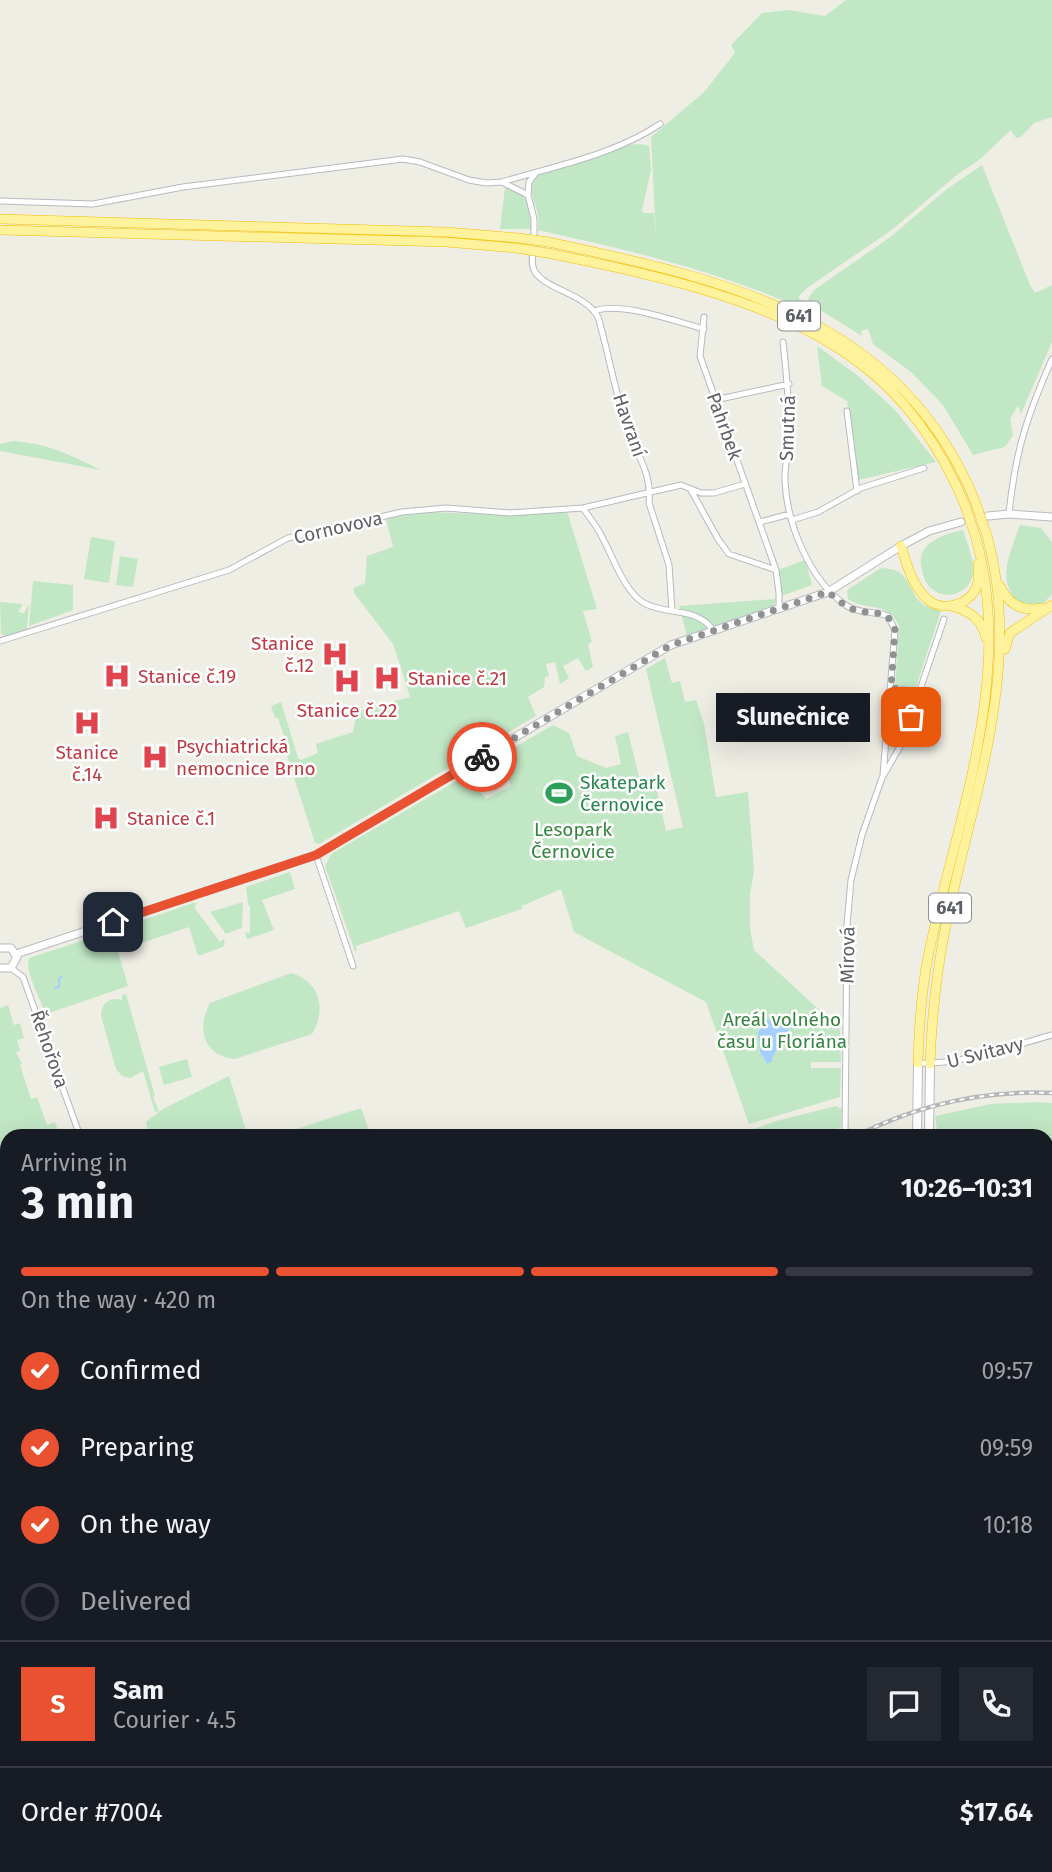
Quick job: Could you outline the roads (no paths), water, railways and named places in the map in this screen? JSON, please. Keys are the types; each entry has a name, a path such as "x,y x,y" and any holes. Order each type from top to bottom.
{"highway":[{"name":"641","path":"0,219 446,232 549,242 702,278 777,305 820,326 863,353 902,386 944,439 962,471 988,594 990,654 976,751 928,960 921,1003 918,1063"},
{"name":"641","path":"0,230 446,242 548,253 628,269 699,289 774,315 856,360 876,376 910,412 945,462 987,536 997,578 1001,625 1000,673 987,754 941,949 932,1015 930,1064"},
{"path":"952,606 967,598 976,586 976,538"},
{"path":"901,546 923,595 934,604 952,606 971,613 980,620 990,654"},
{"path":"997,578 1005,596 1016,606 1032,610 1051,605"},
{"path":"1000,673 1010,633 1051,605"}],"main road":[{"name":"641","path":"917,1129 918,1063"},
{"name":"641","path":"929,1129 930,1064"}],"street":[{"path":"0,201 93,204 183,187 402,159 420,162 469,180 502,182 615,148 646,134 660,124"},
{"path":"537,172 530,179 528,195 535,228 532,260 535,272 595,311 604,307 655,314 704,329"},
{"path":"502,182 528,195"},
{"name":"Havraní","path":"595,311 607,347 625,424 643,461 650,494 649,503 668,565 672,610"},
{"name":"Pahrbek","path":"704,317 701,356 776,570 779,609"},
{"name":"Smutná","path":"783,342 789,384 789,444 784,479 791,517 813,573 828,592"},
{"path":"1009,514 1023,431 1052,359"},
{"path":"715,400 789,384"},
{"path":"847,411 857,491"},
{"path":"760,522 818,512 893,476 924,468"},
{"name":"Cornovova","path":"0,641 229,570 288,538 402,512 446,508 510,513 583,508 681,485 691,490"},
{"path":"691,490 714,493 745,485"},
{"path":"691,490 729,554 776,570"},
{"path":"583,508 600,533 624,579 643,603 694,614 713,630"},
{"path":"988,516 1009,514 1052,517"},
{"path":"16,954 316,855 671,645 828,592 929,531 961,522"},
{"path":"828,592 849,608 881,613 892,621 895,630 882,778"},
{"path":"882,778 902,743 944,618"},
{"path":"891,688 920,692"},
{"name":"Mírová","path":"845,1129 847,925 851,880 862,835 882,778"},
{"path":"316,855 353,966"},
{"path":"0,947 8,947 16,954 17,960 11,968 0,968"},
{"name":"Řehořova","path":"11,968 23,977 77,1129"},
{"name":"U Svitavy","path":"918,1063 960,1060 1052,1035"}],"water":[{"path":"774,1019 789,1024 789,1030 772,1061 767,1064 760,1052 758,1032 767,1020"}],"waterway":[{"path":"55,988 59,987 59,979 62,976"}],"railway":[{"path":"871,1129 927,1108 976,1097 1052,1093"}],"place":[{"name":"Stanice č.12","path":"335,654"},
{"name":"Stanice č.19","path":"117,676"},
{"name":"Stanice č.21","path":"387,678"},
{"name":"Stanice č.22","path":"347,681"},
{"name":"Slunečnice","path":"911,717"},
{"name":"Stanice č.14","path":"87,723"},
{"name":"Psychiatrická nemocnice Brno","path":"155,757"},
{"name":"Skatepark Černovice","path":"559,793"},
{"name":"Stanice č.1","path":"106,818"}],"park label":[{"name":"Lesopark Černovice","path":"573,840"},
{"name":"Areál volného času u Floriána","path":"782,1030"}]}
